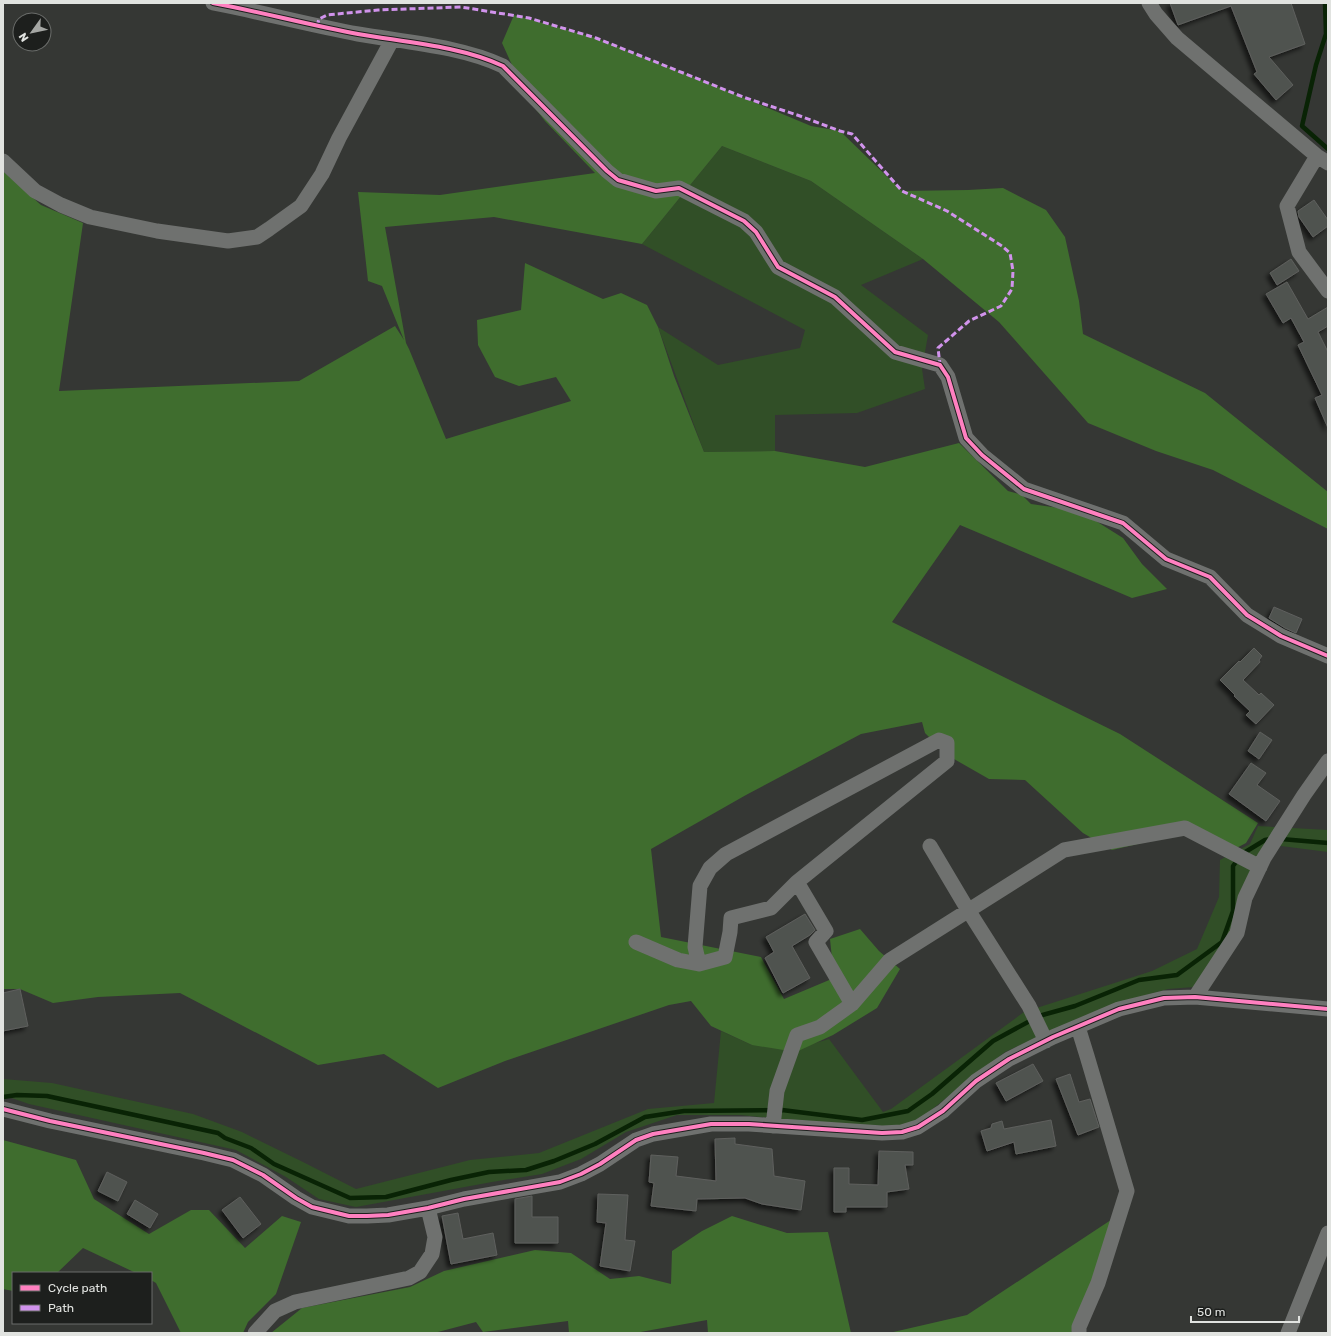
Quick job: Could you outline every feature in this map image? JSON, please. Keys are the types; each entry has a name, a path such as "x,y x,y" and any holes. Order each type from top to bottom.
{"street":[{"path":"213,3 334,29 392,40 430,45 488,59 503,66 607,172 618,180 656,191 679,188 744,221 756,232 778,267 835,297 895,352 940,365 948,377 966,438 982,455 1024,489 1123,523 1166,559 1210,578 1248,615 1281,636 1328,656"},
{"path":"1149,3 1156,14 1177,38 1323,159 1287,206 1299,252 1328,291"},
{"path":"3,161 36,192 61,205 90,217 156,231 228,241 257,237 301,206 322,174 339,138 392,40"},
{"path":"636,942 678,960 699,964 725,957 731,918 771,908 798,882 947,762 947,743 939,740 726,854 710,868 700,886 695,947 699,964"},
{"path":"1195,997 1237,933 1245,898 1264,858 1300,801 1328,761"},
{"path":"773,1126 777,1091 798,1035 820,1027 852,1004 890,960 1064,850 1185,828 1260,867"},
{"path":"930,846 968,910 1030,1006 1046,1041"},
{"path":"798,882 826,931 816,942 852,1004"},
{"path":"4,1111 204,1152 233,1160 263,1175 296,1198 312,1207 349,1216 388,1215 428,1208 464,1199 560,1182 581,1174 600,1164 636,1140 653,1134 711,1124 749,1124 882,1133 902,1132 918,1127 931,1120 976,1081 1009,1060 1046,1041 1119,1009 1141,1003 1164,998 1195,997 1328,1009"},
{"path":"1078,1027 1127,1191 1098,1283 1079,1333"},
{"path":"255,1333 275,1311 295,1302 409,1278 420,1272 432,1254 435,1237 428,1208"},
{"path":"1288,1333 1328,1233"}],"green space":[{"path":"514,15 596,38 811,126 840,131 902,191 1003,188 1046,210 1065,237 1079,301 1083,334 1205,393 1328,492 1328,529 1213,470 1156,451 1088,423 999,322 923,259 811,181 722,146 642,244 494,217 385,227 406,343 446,439 571,401 556,377 519,386 495,377 478,345 477,320 521,310 525,263 603,299 621,293 647,305 658,327 674,376 704,452 775,451 865,467 959,443 1008,491 1022,495 1031,504 1080,511 1123,538 1142,564 1167,589 1132,598 960,525 892,622 1120,734 1258,823 1246,843 1225,854 1185,833 1112,850 1083,833 1025,780 989,779 947,755 925,733 922,722 861,734 746,795 651,849 661,937 761,957 784,999 834,978 830,939 860,929 879,951 900,969 877,1008 833,1035 796,1052 752,1045 711,1026 691,1001 669,1005 505,1061 438,1088 384,1054 318,1065 180,993 98,997 53,1003 20,989 3,989 3,171 41,205 83,223 59,391 299,381 395,326 404,340 382,286 368,281 358,192 440,195 595,173 545,121 527,98 502,43"},
{"path":"722,146 811,181 923,259 861,285 928,335 922,369 925,389 857,413 775,415 775,451 704,452 658,327 718,365 800,348 805,330 642,244"},
{"path":"1258,826 1328,830 1328,852 1281,846 1262,852 1233,934 1194,987 1168,989 1117,1003 1084,1016 1005,1052 917,1121 900,1128 787,1120 741,1115 677,1115 626,1132 581,1159 542,1174 356,1207 319,1199 286,1177 236,1150 29,1104 3,1095 3,1079 52,1083 193,1114 242,1132 356,1189 470,1160 539,1153 648,1109 714,1103 721,1031 752,1045 812,1044 829,1039 883,1112 891,1109 1024,1012 1152,971 1197,949 1219,897 1220,860 1250,844"},
{"path":"3,1140 76,1160 94,1199 149,1234 191,1210 209,1210 245,1248 282,1216 301,1222 276,1294 248,1322 243,1333 181,1333 156,1283 152,1281 152,1272 134,1272 83,1248 58,1272 12,1272 12,1291 3,1289"},
{"path":"1120,1214 1107,1256 1071,1333 889,1333 967,1315"},
{"path":"732,1216 787,1233 828,1232 851,1333 708,1333 707,1320 635,1333 569,1333 568,1321 483,1332 476,1322 434,1333 271,1333 302,1308 410,1287 444,1271 535,1250 571,1253 610,1279 639,1276 671,1284 672,1251 702,1231"}],"building":[{"path":"1170,3 1291,3 1305,44 1269,57 1293,85 1276,100 1254,74 1257,72 1231,6 1178,25"},
{"path":"1314,200 1328,220 1328,226 1313,237 1299,217 1298,211"},
{"path":"1291,259 1299,271 1277,285 1270,273"},
{"path":"1287,282 1308,319 1328,307 1328,326 1318,332 1328,352 1328,428 1315,398 1322,395 1298,345 1304,342 1291,318 1283,323 1266,294"},
{"path":"1274,607 1302,619 1296,633 1269,618"},
{"path":"1254,648 1262,656 1259,660 1260,662 1243,680 1259,695 1261,693 1274,705 1256,724 1246,715 1250,711 1220,680"},
{"path":"1260,732 1272,740 1259,759 1248,751"},
{"path":"1251,763 1266,773 1257,785 1280,801 1266,821 1229,794"},
{"path":"805,914 815,930 810,935 792,946 810,978 783,993 765,958 774,952 766,937"},
{"path":"20,989 28,1026 3,1031 3,993"},
{"path":"1033,1064 1043,1081 1006,1101 996,1083"},
{"path":"1070,1074 1079,1102 1090,1099 1099,1127 1078,1135 1056,1079"},
{"path":"1051,1120 1056,1146 1016,1154 1014,1142 987,1151 981,1131 991,1128 992,1124 1002,1121 1004,1129"},
{"path":"735,1138 735,1144 772,1149 774,1176 805,1181 801,1210 762,1204 745,1198 697,1199 696,1211 651,1206 654,1183 649,1182 651,1155 678,1157 676,1176 716,1181 715,1139"},
{"path":"879,1151 913,1152 913,1165 905,1165 909,1189 887,1192 887,1207 846,1207 846,1212 834,1212 834,1168 849,1168 849,1184 878,1185"},
{"path":"107,1172 127,1182 118,1201 98,1191"},
{"path":"598,1194 628,1195 625,1240 635,1241 630,1271 600,1266 606,1223 597,1222"},
{"path":"532,1196 532,1217 558,1217 558,1243 515,1243 515,1199"},
{"path":"240,1197 261,1224 243,1238 222,1210"},
{"path":"135,1200 158,1214 150,1228 127,1214"},
{"path":"458,1213 463,1239 493,1233 497,1255 451,1264 442,1216"}],"waterway":[{"path":"1325,3 1326,34 1316,65 1302,126 1328,149"},
{"path":"3,1097 17,1095 47,1096 218,1133 225,1138 251,1148 274,1164 350,1198 386,1197 489,1172 526,1170 554,1161 595,1144 645,1117 684,1111 782,1110 862,1120 908,1111 932,1094 993,1041 1039,1016 1075,1006 1139,980 1177,975 1222,942 1233,911 1233,866 1242,854 1265,840 1271,839"},
{"path":"1281,839 1328,843"}],"marked path":[{"path":"317,26 319,19 327,15 378,10 461,7 529,18 596,38 743,97 852,134 902,191 947,211 1002,246 1010,253 1013,271 1012,289 1001,306 969,321 938,348 940,365"}],"cycle path":[{"path":"213,3 358,34 451,49 487,59 503,66 607,171 618,180 656,191 679,188 744,221 756,232 778,267 835,297 895,352 940,365 948,377 966,438 982,455 1024,489 1123,523 1166,559 1210,577 1247,615 1281,636 1328,656"},
{"path":"3,1109 50,1121 233,1160 263,1175 296,1198 312,1207 349,1216 388,1215 428,1208 464,1199 560,1182 581,1174 600,1164 636,1140 653,1134 711,1124 749,1124 882,1133 902,1132 918,1127 943,1111 976,1081 1009,1059 1053,1037 1119,1009 1164,998 1195,997 1328,1009"}]}
